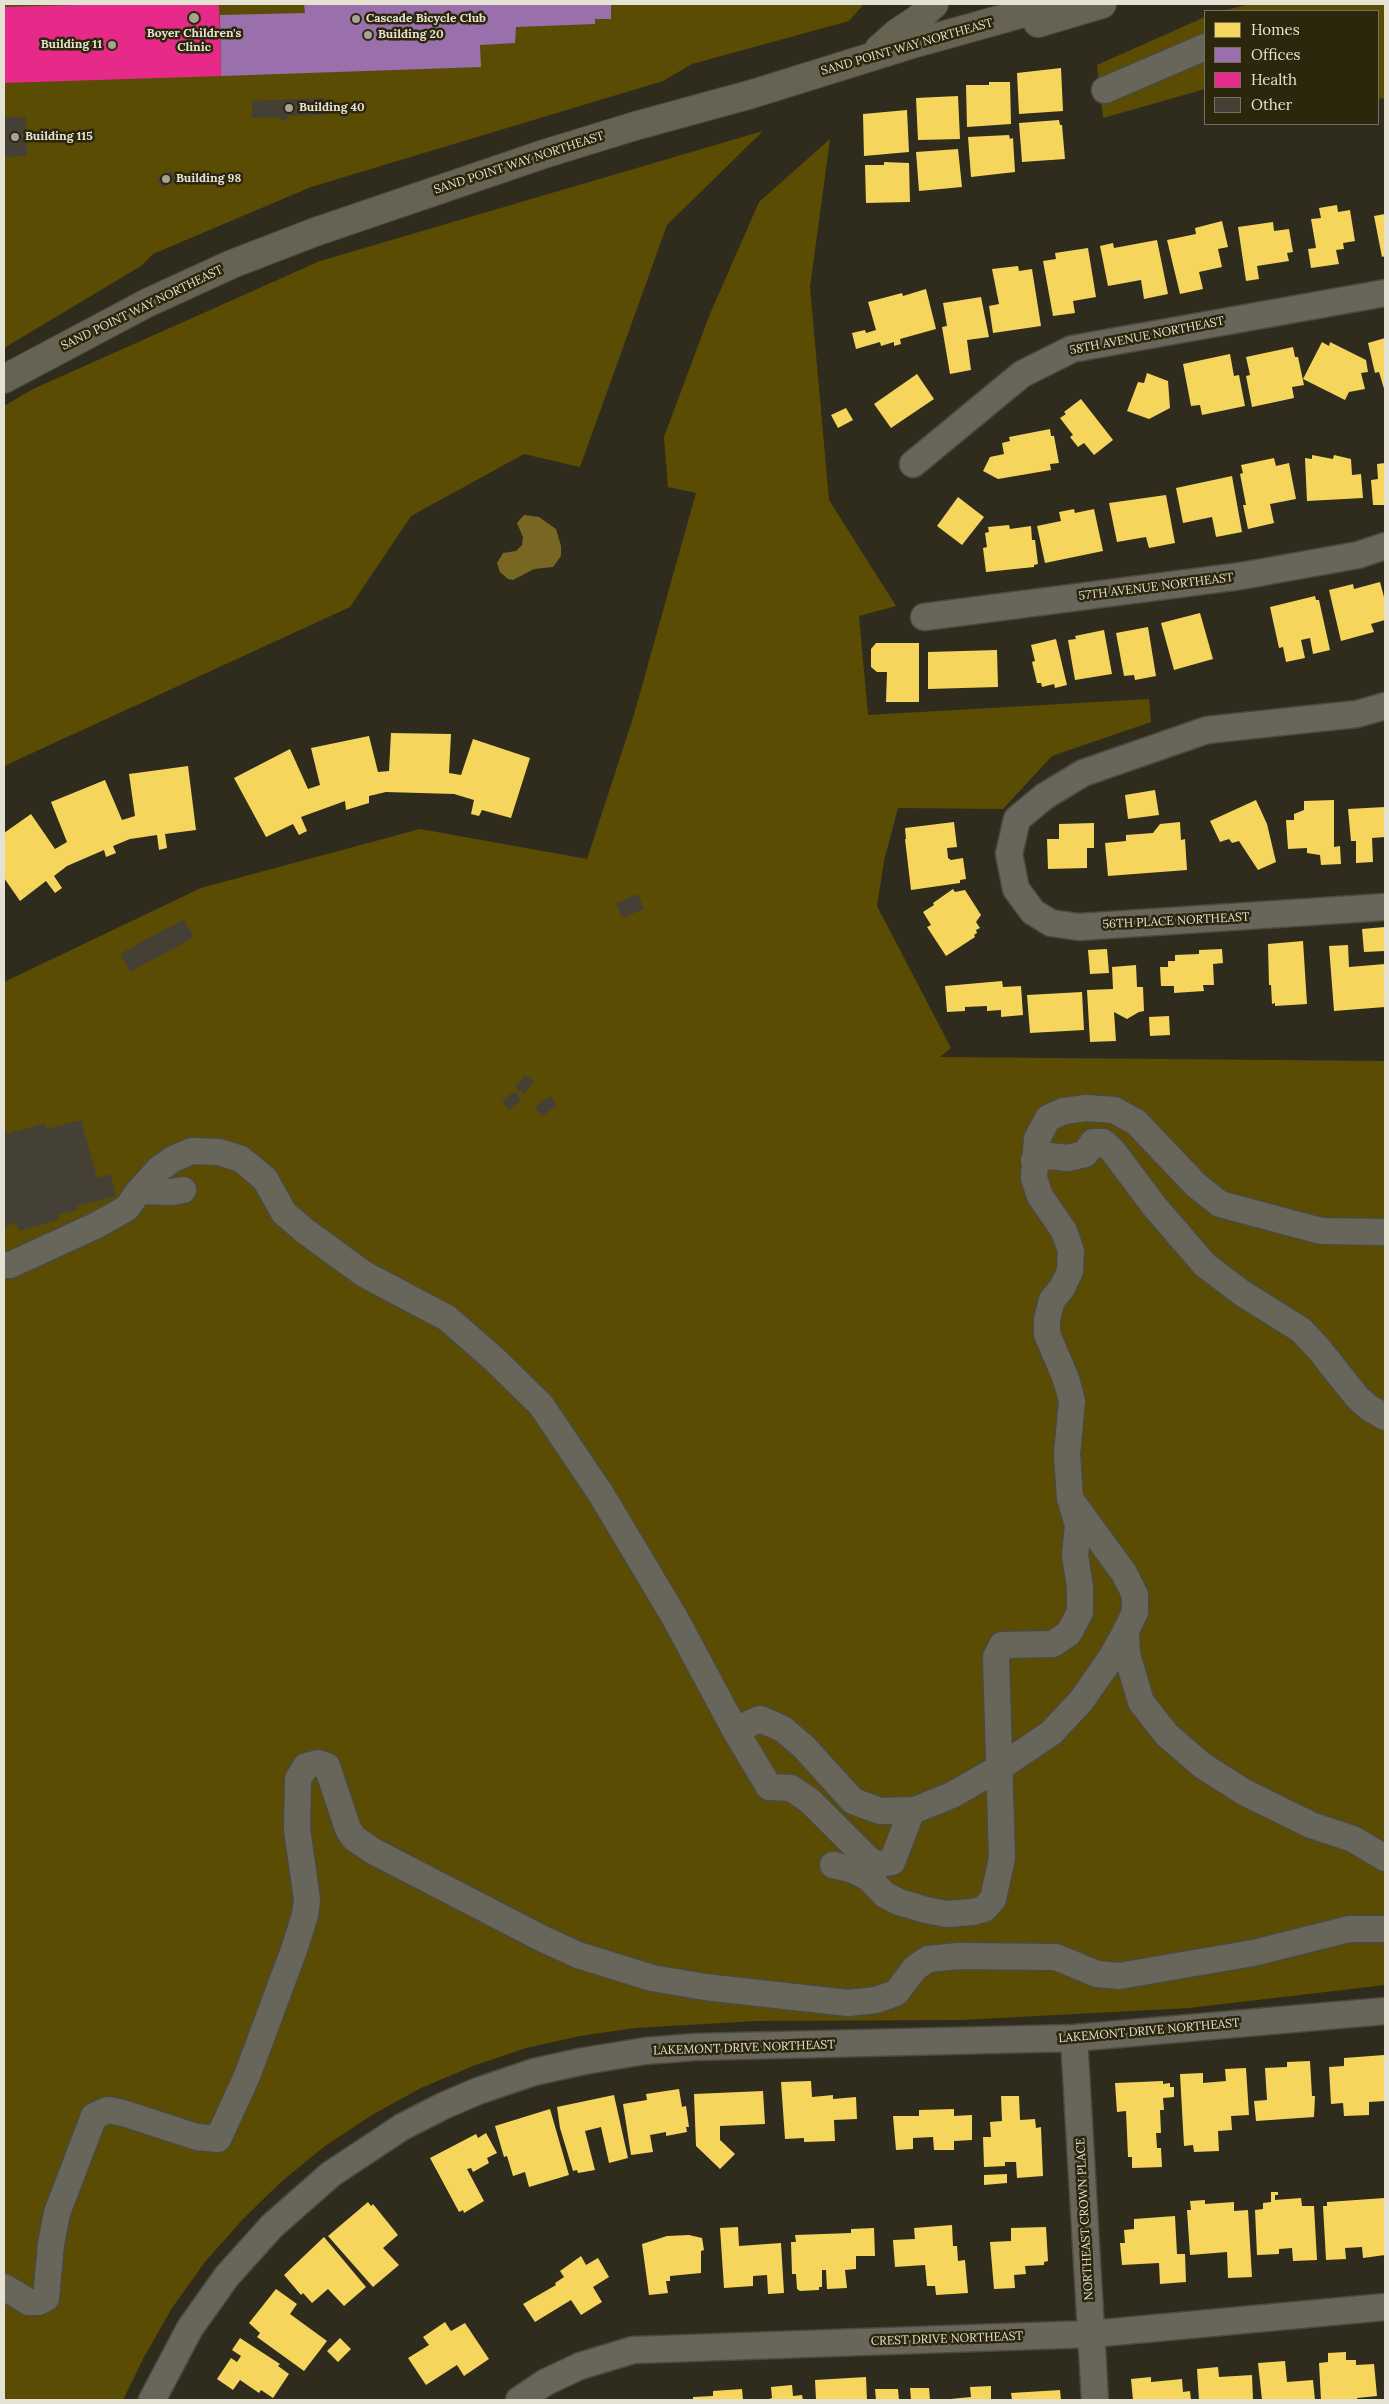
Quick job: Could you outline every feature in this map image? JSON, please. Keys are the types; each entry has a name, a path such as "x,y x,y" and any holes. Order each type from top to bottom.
{"main road":[{"path":"868,58 934,4"},
{"path":"959,32 988,38 1102,4"},
{"name":"SAND POINT WAY NORTHEAST","path":"4,379 148,303 232,264 315,232 544,154 959,32 1041,6"}],"street":[{"path":"1105,90 1204,47"},
{"name":"58TH AVENUE NORTHEAST","path":"914,464 1022,374 1072,349 1385,293"},
{"name":"57TH AVENUE NORTHEAST","path":"924,617 1241,576 1358,555 1385,546"},
{"name":"56TH PLACE NORTHEAST","path":"1385,706 1357,714 1207,730 1082,773 1045,796 1016,819 1009,854 1016,889 1033,912 1051,923 1079,926 1385,907"},
{"path":"833,1865 854,1870 870,1879 885,1895 899,1902 926,1910 947,1914 973,1912 984,1908 994,1899 1002,1858 996,1657 1002,1645 1053,1644 1069,1633 1080,1612 1080,1587 1076,1555 1078,1525 1070,1499 1068,1454 1072,1401 1066,1379 1047,1334 1047,1319 1052,1300 1062,1288 1070,1271 1071,1251 1064,1230 1040,1196 1034,1178 1037,1139 1048,1118 1064,1111 1086,1108 1114,1110 1136,1122 1196,1185 1220,1204 1321,1231 1385,1232"},
{"path":"1034,1160 1050,1156 1068,1158 1085,1154 1093,1142 1103,1142 1113,1151 1155,1208 1205,1265 1242,1293 1301,1330 1318,1348 1357,1398 1385,1417"},
{"path":"4,1265 10,1265 97,1225 127,1208 139,1191 159,1169 173,1159 192,1151 219,1152 241,1159 265,1179 284,1213 305,1231 364,1274 447,1318 494,1359 541,1405 601,1494 675,1618 735,1730 769,1787 791,1788 810,1801 870,1861 878,1864 892,1862 912,1810"},
{"path":"139,1191 172,1192 183,1190"},
{"path":"735,1730 760,1719 783,1729 804,1747 853,1801 880,1811 912,1810 952,1795 999,1768 1051,1733 1075,1708 1111,1658 1135,1612 1136,1594 1119,1566 1070,1499"},
{"path":"1126,1631 1127,1654 1142,1702 1167,1735 1203,1766 1253,1796 1311,1825 1353,1839 1385,1858"},
{"path":"4,2287 29,2302 38,2302 46,2298 51,2244 57,2213 94,2116 108,2110 123,2112 197,2137 218,2140 248,2076 295,1948 305,1915 307,1900 298,1829 298,1779 306,1766 318,1763 327,1766 348,1830 354,1838 373,1851 543,1939 578,1955 652,1978 705,1987 848,2002 876,2000 896,1992 915,1968 928,1959 958,1956 1056,1957 1097,1974 1119,1976 1253,1953 1349,1929 1385,1929"},
{"name":"LAKEMONT DRIVE NORTHEAST","path":"152,2400 190,2328 227,2276 272,2226 331,2174 402,2127 478,2091 534,2072 584,2061 695,2047 1074,2038 1385,2010"},
{"name":"NORTHEAST CROWN PLACE","path":"1074,2038 1095,2400"},
{"name":"CREST DRIVE NORTHEAST","path":"519,2400 546,2382 580,2366 632,2350 1091,2334 1385,2307"}],"shaded area":[{"path":"4,4 864,4 849,21 692,64 663,81 311,187 153,254 141,266 4,348"},
{"path":"1249,4 1385,4 1385,98 1379,99 1379,10 1227,10"},
{"path":"1204,17 1204,89 1103,118 1097,65"},
{"path":"763,131 667,225 580,467 524,454 411,516 350,607 4,766 4,406 33,389 320,261"},
{"path":"830,139 810,287 829,500 896,606 859,616 868,715 1149,699 1151,722 1052,756 1003,809 898,808 884,861 877,906 951,1048 940,1057 1385,1061 1385,1985 1189,2008 961,2020 756,2021 635,2028 580,2036 526,2048 473,2066 421,2088 372,2115 325,2146 282,2181 242,2220 205,2262 172,2308 144,2357 123,2400 4,2400 4,982 201,888 420,829 587,859 633,718 696,493 668,487 664,437 710,314 759,202"},
{"path":"524,515 539,517 556,529 561,546 561,556 553,567 534,569 513,580 508,579 500,572 497,563 503,553 516,551 522,545 523,537 517,523"}],"building: Homes":[{"path":"1061,68 1063,111 1019,114 1017,73"},
{"path":"989,82 1010,82 1011,124 967,127 966,85 989,85"},
{"path":"958,96 960,139 918,140 916,98"},
{"path":"907,110 909,152 864,156 863,114"},
{"path":"1059,120 1060,125 1062,125 1065,159 1022,162 1019,123"},
{"path":"1009,135 1010,139 1013,138 1015,172 971,177 968,137"},
{"path":"958,149 962,187 919,191 916,152"},
{"path":"884,162 909,163 910,202 866,203 865,165 884,165"},
{"path":"1337,205 1338,212 1350,210 1355,241 1343,243 1344,249 1336,250 1339,264 1311,268 1308,249 1316,248 1311,219 1321,218 1319,208"},
{"path":"1385,214 1385,256 1382,257 1374,216"},
{"path":"1222,221 1228,247 1218,249 1222,267 1199,272 1203,289 1180,294 1167,240 1196,234 1195,228"},
{"path":"1273,222 1274,231 1289,229 1293,252 1287,253 1289,261 1257,266 1259,279 1246,281 1238,227"},
{"path":"1157,240 1168,294 1144,299 1141,280 1108,286 1100,246 1113,243 1114,248"},
{"path":"1088,248 1096,297 1073,301 1075,313 1053,316 1043,261 1056,259 1055,253"},
{"path":"1018,266 1019,271 1032,269 1041,326 993,333 989,306 999,304 992,269"},
{"path":"926,289 936,329 900,339 901,344 894,346 894,342 881,346 880,342 856,349 852,333 865,330 866,333 876,330 868,302 902,293 903,296"},
{"path":"981,297 989,337 967,340 971,370 950,374 942,327 947,326 943,303"},
{"path":"1385,338 1385,392 1379,372 1375,373 1368,343"},
{"path":"1322,342 1329,346 1330,342 1366,360 1368,372 1361,373 1365,389 1349,392 1345,400 1303,379"},
{"path":"1293,347 1295,357 1298,357 1304,385 1292,387 1294,398 1252,407 1246,376 1250,375 1246,357"},
{"path":"1230,354 1234,376 1239,375 1245,406 1202,415 1200,405 1191,406 1183,364"},
{"path":"1147,373 1168,381 1170,408 1149,419 1127,411 1138,382 1144,383"},
{"path":"917,374 934,399 891,428 874,404"},
{"path":"1081,399 1113,440 1094,455 1084,443 1078,447 1070,437 1073,435 1060,418 1066,414 1064,412"},
{"path":"846,408 853,420 838,428 831,415"},
{"path":"1050,429 1051,436 1054,436 1059,463 1050,464 1051,470 998,479 983,471 990,457 1004,454 1002,443 1010,441 1009,437"},
{"path":"1312,455 1333,459 1334,455 1351,459 1352,475 1361,474 1363,498 1307,501 1305,458 1312,459"},
{"path":"1274,458 1276,466 1289,463 1296,499 1270,504 1274,523 1248,529 1243,505 1246,505 1240,474 1243,473 1241,465"},
{"path":"1385,463 1385,505 1373,505 1371,480 1378,479 1377,464"},
{"path":"1232,476 1242,532 1216,537 1212,517 1183,523 1176,488"},
{"path":"1166,495 1175,543 1149,548 1146,537 1117,542 1109,503"},
{"path":"958,497 984,517 962,545 937,526"},
{"path":"1074,509 1075,513 1094,509 1103,551 1045,563 1037,526 1061,521 1059,512"},
{"path":"1009,525 1010,529 1031,526 1032,540 1035,540 1038,564 1034,565 1034,567 986,572 983,548 987,547 985,533 989,532 988,527"},
{"path":"1380,582 1385,601 1385,620 1371,624 1374,632 1341,641 1329,590 1353,584 1354,589"},
{"path":"1315,596 1316,600 1319,600 1330,650 1313,654 1310,638 1301,640 1305,658 1286,662 1283,647 1279,648 1270,607"},
{"path":"1200,613 1213,659 1174,670 1161,623"},
{"path":"1148,627 1156,676 1135,680 1134,675 1124,676 1116,633"},
{"path":"1104,630 1112,674 1075,680 1068,640 1076,639 1075,636"},
{"path":"1056,639 1067,685 1055,688 1054,684 1042,687 1041,683 1037,683 1032,662 1035,661 1031,645"},
{"path":"876,643 919,643 919,702 886,702 887,672 877,672 871,667 871,649"},
{"path":"997,650 998,687 928,689 928,652"},
{"path":"391,733 451,734 449,773 461,775 473,739 530,758 511,818 482,810 479,816 471,814 474,800 454,794 386,792 369,796 369,803 346,810 345,801 301,817 307,831 299,835 293,824 266,837 234,778 290,749 308,789 320,785 311,748 369,736 378,772 389,771"},
{"path":"188,766 196,830 165,834 167,848 159,850 157,835 130,839 113,846 116,853 106,857 104,850 67,866 54,876 62,888 55,893 46,881 20,901 4,878 4,833 31,814 55,849 67,842 51,802 105,780 122,820 135,816 129,774"},
{"path":"1155,790 1159,815 1128,819 1125,795"},
{"path":"1256,800 1267,824 1276,862 1258,870 1239,841 1232,843 1229,839 1220,842 1210,821"},
{"path":"1334,800 1334,847 1340,846 1341,864 1321,865 1320,855 1307,853 1307,848 1288,849 1286,820 1294,820 1294,814 1304,810 1304,801"},
{"path":"1385,807 1385,837 1372,838 1373,862 1356,863 1356,841 1351,841 1348,809"},
{"path":"954,822 957,847 947,848 948,858 951,860 963,858 966,879 960,880 960,883 911,890 905,828"},
{"path":"1180,822 1181,840 1185,839 1187,870 1108,876 1105,843 1126,841 1126,835 1153,833 1160,824"},
{"path":"1094,823 1094,848 1087,848 1087,868 1048,869 1047,839 1059,839 1059,824"},
{"path":"953,889 955,892 965,890 981,915 976,922 980,928 976,930 975,937 946,956 927,927 931,925 923,912"},
{"path":"1385,927 1385,951 1364,952 1362,929"},
{"path":"1303,941 1307,1004 1275,1006 1275,1003 1272,1004 1271,985 1269,985 1268,944"},
{"path":"1348,945 1349,967 1385,964 1385,1007 1334,1011 1329,946"},
{"path":"1107,949 1109,973 1090,974 1088,950"},
{"path":"1222,949 1223,963 1213,964 1214,985 1203,985 1204,991 1174,993 1174,986 1161,986 1160,967 1168,967 1168,961 1175,961 1175,955 1199,954 1199,950"},
{"path":"1136,965 1137,987 1143,987 1144,1011 1127,1019 1114,1012 1116,1041 1090,1042 1087,990 1113,989 1112,967"},
{"path":"1002,981 1003,987 1021,986 1023,1015 1001,1017 1001,1010 987,1011 987,1006 965,1007 965,1011 947,1012 945,986"},
{"path":"1082,992 1084,1030 1030,1033 1027,995"},
{"path":"1169,1016 1170,1035 1150,1036 1149,1017"},
{"path":"1384,2055 1385,2101 1369,2102 1369,2115 1344,2116 1343,2103 1331,2104 1329,2067 1344,2066 1344,2058"},
{"path":"1310,2061 1312,2096 1315,2096 1314,2117 1256,2121 1254,2101 1267,2100 1265,2068 1287,2067 1287,2062"},
{"path":"1246,2068 1249,2115 1231,2116 1232,2130 1218,2131 1219,2151 1194,2152 1193,2145 1184,2146 1180,2074 1203,2073 1203,2083 1226,2081 1225,2069"},
{"path":"811,2081 812,2097 833,2095 833,2099 856,2097 857,2119 834,2120 835,2141 804,2142 804,2138 785,2139 781,2082"},
{"path":"1163,2081 1163,2084 1170,2083 1170,2087 1174,2087 1174,2097 1163,2098 1164,2110 1160,2110 1161,2133 1156,2133 1157,2148 1161,2148 1162,2167 1132,2168 1132,2157 1128,2157 1126,2111 1117,2112 1115,2083"},
{"path":"679,2089 682,2107 686,2106 689,2127 686,2127 687,2132 666,2136 666,2132 650,2135 653,2152 631,2155 623,2104 647,2100 646,2094"},
{"path":"763,2091 765,2124 720,2126 720,2140 735,2154 720,2169 696,2146 694,2094"},
{"path":"614,2095 628,2158 609,2163 601,2127 585,2131 595,2170 578,2173 577,2170 573,2171 560,2128 557,2107"},
{"path":"1001,2096 1019,2096 1020,2120 1035,2119 1036,2128 1041,2127 1043,2176 1017,2178 1016,2162 1005,2162 1005,2166 984,2167 983,2137 991,2137 990,2122 1002,2121"},
{"path":"550,2109 569,2175 529,2187 525,2172 513,2176 507,2156 504,2157 495,2126"},
{"path":"954,2109 954,2116 972,2115 972,2140 954,2141 954,2150 934,2150 933,2137 913,2138 913,2149 896,2150 893,2116 919,2116 919,2110"},
{"path":"486,2133 497,2153 487,2158 489,2163 473,2172 471,2168 467,2169 484,2201 464,2213 463,2210 459,2212 430,2158 476,2134 478,2138"},
{"path":"1007,2174 1007,2183 984,2185 984,2175"},
{"path":"1271,2192 1278,2192 1278,2195 1275,2195 1275,2200 1301,2198 1302,2206 1314,2206 1317,2260 1293,2261 1292,2248 1279,2249 1279,2254 1257,2255 1255,2210 1263,2209 1263,2203 1271,2202"},
{"path":"1385,2198 1385,2255 1363,2258 1362,2247 1345,2248 1346,2259 1326,2260 1323,2206 1327,2206 1327,2202"},
{"path":"1205,2200 1205,2204 1234,2202 1234,2211 1248,2210 1252,2277 1228,2278 1227,2252 1190,2255 1187,2210 1191,2210 1190,2201"},
{"path":"368,2202 371,2206 373,2204 398,2235 383,2248 399,2265 373,2287 328,2236"},
{"path":"1175,2216 1177,2254 1185,2254 1186,2282 1160,2284 1159,2263 1122,2265 1120,2243 1125,2243 1124,2230 1134,2229 1134,2219"},
{"path":"952,2225 953,2246 957,2246 958,2261 965,2260 968,2293 936,2295 935,2286 927,2286 925,2265 895,2267 893,2240 915,2239 914,2228"},
{"path":"738,2227 739,2246 781,2243 784,2293 768,2294 767,2275 753,2276 753,2286 724,2288 720,2228"},
{"path":"1046,2227 1048,2261 1044,2262 1044,2265 1025,2266 1026,2274 1014,2275 1015,2288 994,2289 990,2242 1011,2241 1011,2228"},
{"path":"874,2228 875,2256 856,2256 856,2269 845,2270 847,2288 827,2289 826,2270 822,2270 822,2287 819,2287 819,2290 800,2291 797,2289 796,2274 792,2274 791,2242 796,2242 795,2235 851,2233 851,2229"},
{"path":"689,2235 702,2238 704,2250 701,2251 701,2273 670,2276 670,2281 666,2281 668,2293 649,2295 642,2244 667,2236"},
{"path":"324,2237 366,2287 344,2306 328,2289 312,2303 303,2293 301,2295 284,2275"},
{"path":"581,2256 586,2265 598,2258 609,2277 593,2287 602,2302 581,2315 571,2300 535,2322 523,2304 556,2285 555,2283 564,2277 560,2271"},
{"path":"276,2289 297,2304 290,2314 327,2341 304,2371 257,2337 260,2333 249,2323"},
{"path":"445,2322 451,2331 465,2323 489,2359 464,2376 457,2365 426,2385 408,2358 429,2345 423,2337"},
{"path":"240,2338 280,2364 278,2366 289,2374 273,2398 261,2390 259,2393 240,2380 233,2390 217,2379 231,2358 237,2362 241,2356 232,2350"},
{"path":"340,2338 351,2349 338,2362 327,2351"},
{"path":"1346,2352 1346,2360 1356,2360 1356,2365 1374,2364 1377,2396 1357,2398 1357,2400 1321,2400 1319,2363 1328,2362 1328,2353"},
{"path":"1285,2361 1287,2382 1313,2380 1315,2400 1262,2400 1258,2363"},
{"path":"1218,2367 1219,2377 1252,2375 1253,2400 1199,2400 1197,2369"},
{"path":"866,2377 867,2400 816,2400 815,2380"},
{"path":"1151,2377 1151,2382 1182,2379 1183,2392 1190,2391 1191,2400 1133,2400 1131,2379"},
{"path":"792,2385 793,2396 802,2395 803,2400 766,2400 772,2398 771,2387"},
{"path":"991,2386 991,2400 940,2400 971,2397 970,2387"},
{"path":"910,2388 929,2388 930,2400 911,2400"},
{"path":"742,2389 743,2400 693,2400 693,2397 713,2396 713,2391"},
{"path":"875,2389 898,2389 899,2400 876,2400"},
{"path":"1060,2390 1061,2400 1012,2400 1011,2393"}],"building: Offices":[{"name":"Building 20","path":"304,4 611,4 611,19 595,19 595,24 516,27 515,43 480,45 481,67 221,76 220,15 305,13"}],"building: Health":[{"name":"Building 11","path":"219,4 221,76 4,83 4,7"}],"building: Other":[{"name":"Building 40","path":"325,98 326,115 287,116 287,120 280,121 280,117 252,118 252,101"},
{"name":"Building 115","path":"4,117 26,117 27,156 4,157"},
{"name":"Building 98","path":"171,171 176,181 162,188 157,178"},
{"path":"638,894 644,909 622,918 616,903"},
{"path":"184,919 194,937 130,972 120,954"},
{"path":"525,1075 534,1081 524,1094 515,1087"},
{"path":"515,1091 521,1100 509,1110 502,1101"},
{"path":"550,1096 557,1105 542,1117 535,1107"},
{"path":"81,1120 97,1178 110,1174 116,1196 77,1206 78,1210 58,1215 59,1220 19,1231 16,1223 4,1227 4,1124 7,1134 44,1123 46,1129"}],"place":[{"name":"Boyer Children's Clinic","path":"194,18"},
{"name":"Cascade Bicycle Club","path":"356,19"},
{"name":"Building 20","path":"368,35"},
{"name":"Building 11","path":"112,45"},
{"name":"Building 40","path":"289,108"},
{"name":"Building 115","path":"15,137"},
{"name":"Building 98","path":"166,179"}]}
